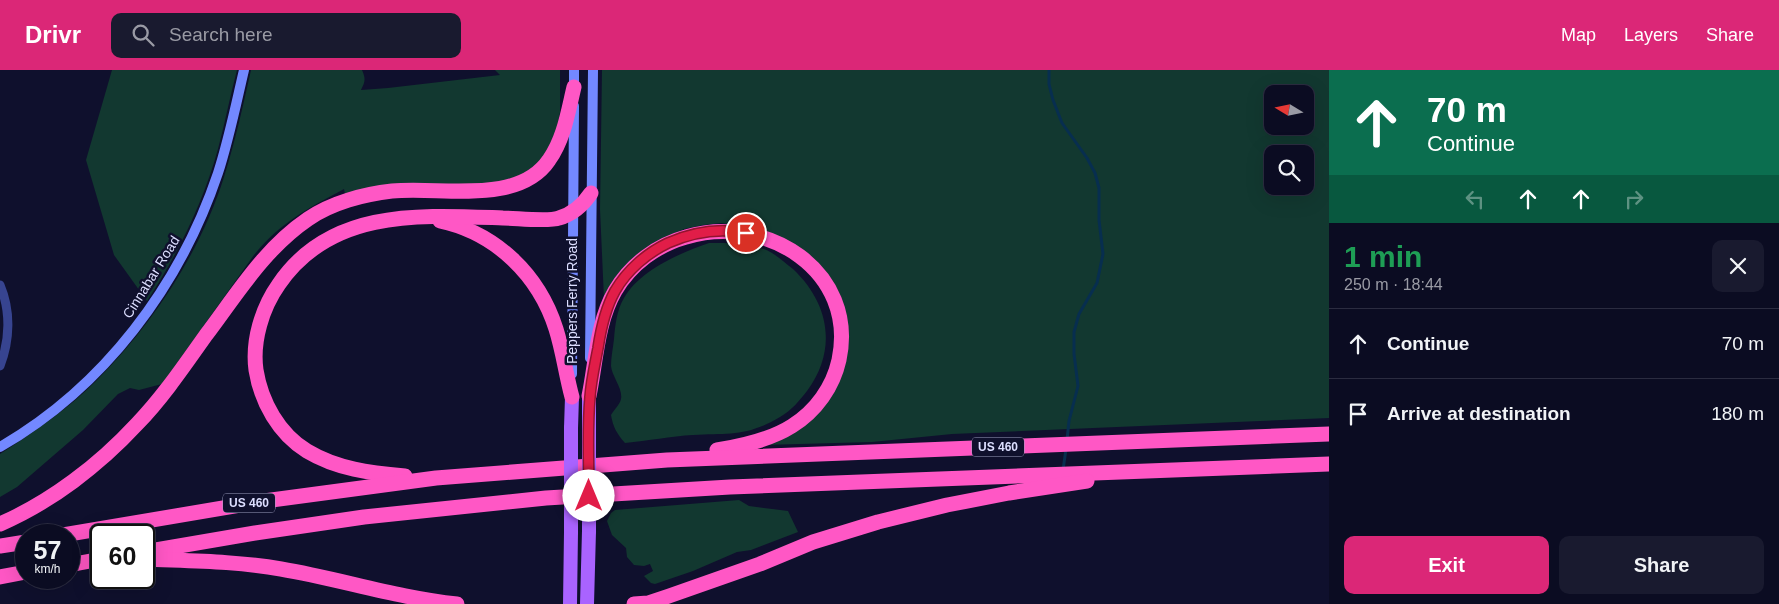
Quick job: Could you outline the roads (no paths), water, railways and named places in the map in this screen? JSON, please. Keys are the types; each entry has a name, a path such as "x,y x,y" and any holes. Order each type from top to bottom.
{"highway":[{"path":"0,524 38,505 89,469 136,426 177,375 257,265 292,231 309,218 328,208 369,195 390,191 490,190 522,183 535,175 548,162 556,149 563,132 574,88"},
{"path":"436,478 384,474 352,469 325,461 292,440 278,424 266,404 256,370 259,328 274,290 299,260 317,246 352,228 389,219 409,218 557,219 573,212 584,203 591,193"},
{"path":"409,218 430,219 450,223 468,230 501,248 528,275 548,308 556,329 572,397"},
{"path":"590,396 602,322 608,306 615,291 627,274 658,248 695,234 736,231 774,241 790,249 806,261 821,276 830,290 842,326 842,344 838,365 832,382 822,399 806,416 791,427 775,435 733,448 667,460"},
{"name":"US 460","path":"80,532 264,501 436,478 667,460 1329,434"},
{"name":"US 460","path":"155,550 364,517 546,498 721,487 1329,464"},
{"path":"643,604 760,564 813,542 878,522 956,503 1132,472"},
{"path":"0,546 15,544"},
{"path":"155,560 223,563 280,569 408,596 458,604"},
{"path":"0,577 15,574"}],"main road":[{"name":"Peppers Ferry Road","path":"588,604 590,396"},
{"name":"Peppers Ferry Road","path":"570,604 572,397"}],"street":[{"name":"Cinnabar Road","path":"0,446 30,427 84,384 131,333 160,294 194,234 212,191 225,149 244,70"},
{"name":"Peppers Ferry Road","path":"572,397 574,70"},
{"name":"Peppers Ferry Road","path":"590,396 593,70"},
{"path":"0,285 8,318 7,343 0,366"}],"waterway":[{"path":"1049,70 1049,84 1062,123 1087,158 1095,173 1099,188 1099,220 1103,254 1097,283 1079,314 1074,332 1074,354 1078,386 1069,421 1067,440"},
{"path":"1063,470 1066,449"}]}
